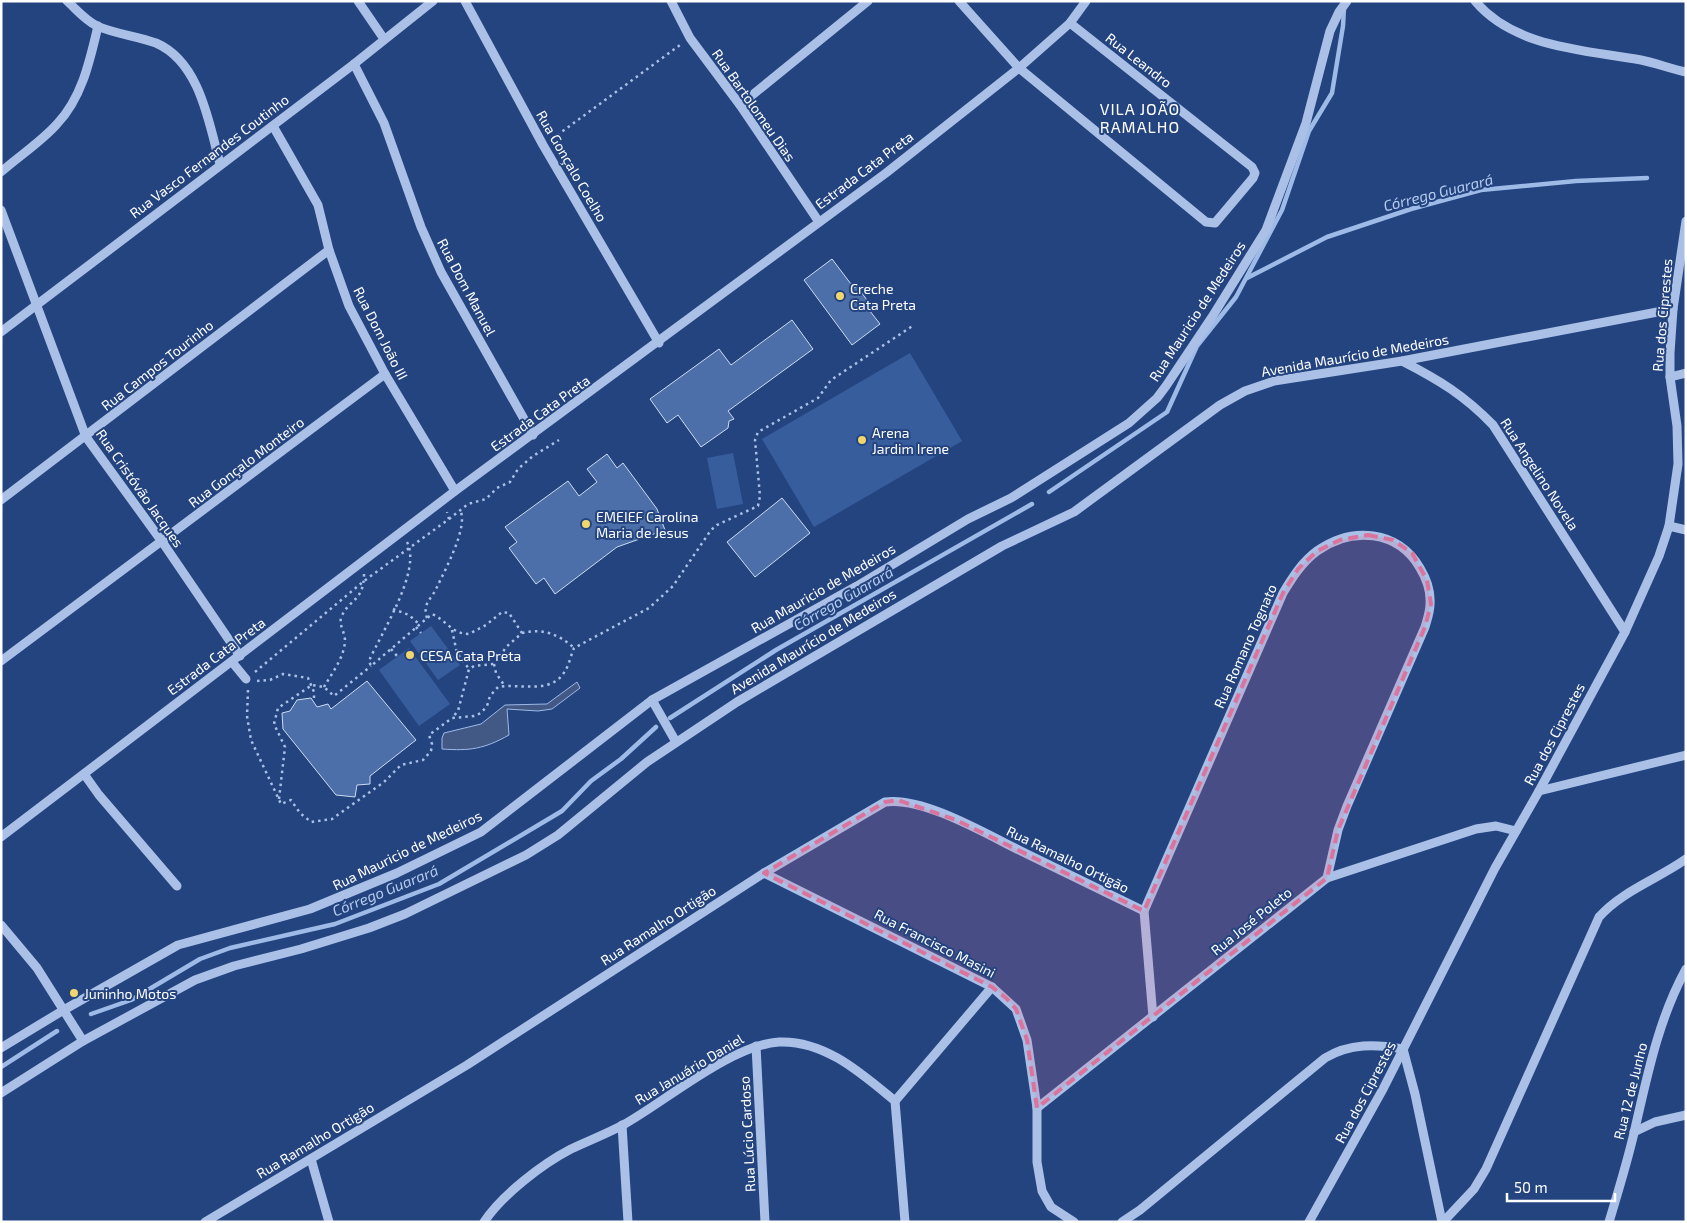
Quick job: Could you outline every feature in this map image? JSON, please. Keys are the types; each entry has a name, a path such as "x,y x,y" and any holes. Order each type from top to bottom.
{"street":[{"path":"68,1 86,19 98,26 156,44 179,60 190,72 208,120 220,164"},
{"path":"358,1 384,39"},
{"name":"Rua Vasco Fernandes Coutinho","path":"1,332 354,64 433,1"},
{"name":"Rua Gonçalo Coelho","path":"465,1 543,145 658,343"},
{"name":"Rua Bartolomeu Dias","path":"671,1 690,38 740,105 819,222"},
{"path":"740,105 868,1"},
{"path":"959,1 1019,68"},
{"name":"Estrada Cata Preta","path":"1,837 357,565 658,343 1019,68 1070,23 1086,1"},
{"name":"Rua Mauricio de Medeiros","path":"1,1048 178,945 310,909 397,873 481,832 652,700 857,586 968,519 1011,498 1129,423 1157,398 1207,325 1266,230 1306,123 1330,31 1339,12 1347,1"},
{"path":"1475,1 1483,11 1512,29 1545,42 1573,49 1643,61 1686,72"},
{"name":"Rua Leandro","path":"1019,68 1206,222 1215,223 1220,219 1253,178 1255,173 1252,167 1070,23"},
{"path":"1,172 57,124 75,99 87,69 98,26"},
{"name":"Rua Dom Manuel","path":"354,64 384,123 421,227 441,272 533,435"},
{"path":"1671,69 1686,80"},
{"name":"Rua Dom João III","path":"273,126 318,205 329,250 349,306 386,374 455,491"},
{"name":"Rua Cristóvão Jacques","path":"1,210 86,437 163,543 236,659 246,679"},
{"name":"Rua dos Ciprestes","path":"1310,1222 1403,1048 1495,868 1625,632 1659,556 1669,526 1678,464 1677,426 1670,377 1673,309 1686,221"},
{"name":"Rua Campos Tourinho","path":"1,500 329,250"},
{"name":"Avenida Maurício de Medeiros","path":"1,1093 83,1041 195,980 234,966 301,949 405,914 526,855 558,835 640,767 737,702 1002,546 1074,512 1220,405 1244,391 1274,381 1402,361 1673,309"},
{"name":"Rua Angelino Novela","path":"1402,361 1438,379 1470,402 1493,425 1625,632"},
{"path":"1670,377 1686,373"},
{"name":"Rua Gonçalo Monteiro","path":"1,662 163,543 386,374"},
{"path":"1669,526 1686,530"},
{"name":"Rua Romano Tognato","path":"1153,1017 1144,911 1283,592 1298,569 1317,551 1340,540 1368,535 1393,540 1412,553 1427,580 1430,604 1425,627 1347,806 1338,830 1327,878"},
{"path":"652,700 676,742"},
{"path":"1539,791 1686,755"},
{"path":"84,774 99,795 177,886"},
{"name":"Rua Ramalho Ortigão","path":"205,1222 467,1064 764,873 885,802 898,800 956,820 1144,911"},
{"name":"Rua José Poleto","path":"1037,1108 1327,878 1476,829 1496,826 1516,831"},
{"path":"1443,1222 1474,1189 1486,1170 1600,916 1610,905 1686,859"},
{"name":"Rua Francisco Masini","path":"764,873 992,986 1016,1009 1027,1040 1037,1108 1036,1162 1042,1191 1051,1207 1074,1222"},
{"path":"1,925 37,968 62,1011 83,1041"},
{"name":"Rua 12 de Junho","path":"1608,1222 1634,1132 1661,1026 1674,991 1686,969"},
{"path":"905,1222 895,1101 992,986"},
{"name":"Rua Januário Daniel","path":"484,1222 522,1182 570,1150 622,1126 733,1056 756,1046 780,1042 802,1043 818,1049 856,1069 895,1101"},
{"name":"Rua Lúcio Cardoso","path":"756,1046 765,1222"},
{"path":"1122,1222 1140,1210 1325,1058 1341,1049 1355,1046 1403,1048 1443,1222"},
{"path":"1634,1132 1655,1122 1686,1114"},
{"path":"622,1126 628,1222"},
{"path":"311,1159 329,1222"}],"path":[{"path":"543,145 690,38"},
{"path":"452,718 474,716 481,713 487,706 490,696 498,687 549,685 559,679 566,671 574,648 649,608 673,586 711,530 717,525 758,506 760,496 755,440 758,432 818,398 831,380 914,325"},
{"path":"246,679 364,581 468,504 486,499 497,488 510,482 518,469 533,456 559,440"},
{"path":"441,502 449,519"},
{"path":"427,618 424,610 436,589 462,529 463,516 460,510"},
{"path":"371,666 369,661 406,581 410,563 409,548 399,534"},
{"path":"324,687 343,652 345,640 340,624 342,616 362,592 364,574 357,565"},
{"path":"393,609 409,615 419,624"},
{"path":"452,630 469,634 486,625 502,612 509,613 522,633"},
{"path":"279,799 285,747 274,724 278,708 312,684 324,687 334,696 432,614 441,618 452,630 457,653 469,669"},
{"path":"416,627 421,633"},
{"path":"469,669 494,664 500,658 505,648 522,633 534,630 549,633 565,640 574,648"},
{"path":"391,649 397,656"},
{"path":"494,664 496,673 504,686"},
{"path":"246,679 248,726 251,740 281,804 291,800 300,813 311,822 332,819 384,782 401,766 423,760 431,751 432,744 429,735 452,718 458,710 469,669"},
{"path":"246,679 270,680 283,674 308,678 312,684 314,702"}],"highlighted area":[{"path":"1368,535 1393,540 1412,553 1427,580 1431,604 1425,627 1338,830 1327,878 1037,1108 1027,1040 1016,1009 1006,998 992,987 764,873 885,802 898,800 956,820 1144,911 1283,593 1298,569 1317,551 1340,540"}],"shaded area":[{"name":"Arena Jardim Irene","path":"910,353 962,441 814,527 762,439"},
{"path":"733,453 743,504 717,509 707,458"},
{"path":"431,626 460,665 438,680 410,641"},
{"path":"409,648 450,704 419,726 379,670"},
{"path":"577,682 580,688 552,709 538,711 507,709 509,735 500,740 477,748 461,750 442,749 444,733 481,724 505,705 547,704"}],"building":[{"name":"Creche Cata Preta","path":"832,259 854,288 857,286 869,303 866,306 880,324 852,345 804,280"},
{"path":"792,320 813,349 728,411 734,419 729,421 728,428 701,447 678,415 667,423 650,399 719,349 731,365"},
{"name":"EMEIEF Carolina Maria de Jesus","path":"607,454 617,468 623,463 657,509 665,530 617,547 555,594 544,578 536,584 509,548 517,542 505,527 568,481 579,496 597,482 587,469"},
{"path":"782,498 810,533 755,577 727,542"},
{"path":"367,681 416,740 370,776 370,784 357,785 355,797 336,795 283,729 282,713 290,711 297,700 311,698 317,707 328,704 331,709"}],"waterway":[{"name":"Córrego Guarará","path":"1049,492 1167,412 1197,346 1236,297 1282,210 1309,131 1332,93 1343,26 1344,8"},
{"name":"Córrego Guarará","path":"1247,278 1327,237 1411,209 1481,190 1576,181 1647,178"},
{"name":"Córrego Guarará","path":"670,718 776,650 1032,504"},
{"name":"Córrego Guarará","path":"91,1014 131,1000 200,959 230,948 335,924 439,884 562,811 591,781 621,759 656,727"},
{"name":"Córrego Guarará","path":"1,1067 57,1031"}],"place":[{"name":"Creche Cata Preta","path":"840,296"},
{"name":"Arena Jardim Irene","path":"862,440"},
{"name":"EMEIEF Carolina Maria de Jesus","path":"586,524"},
{"name":"CESA Cata Preta","path":"410,655"},
{"name":"Juninho Motos","path":"74,993"}],"district":[{"name":"VILA JOÃO RAMALHO","path":"1140,117"}]}
